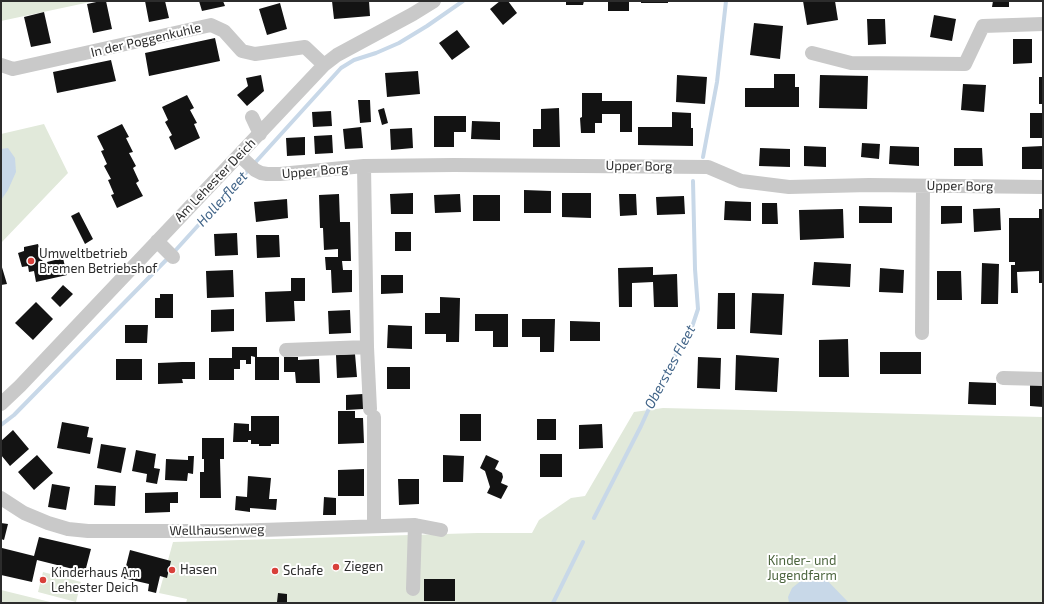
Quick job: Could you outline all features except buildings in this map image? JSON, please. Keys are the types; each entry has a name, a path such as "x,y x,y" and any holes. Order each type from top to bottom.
{"street":[{"name":"Am Lehester Deich","path":"1,404 20,386 157,241 248,163 260,134 324,65 337,55 434,1"},
{"path":"812,53 851,63 965,64 983,26 1043,24"},
{"name":"In der Poggenkuhle","path":"1,65 13,69 211,25 224,31 242,51 255,54 304,47 324,65"},
{"path":"252,117 260,134"},
{"name":"Upper Borg","path":"248,163 261,173 280,174 364,166 603,166 708,168 741,181 789,187 869,185 1043,187"},
{"path":"364,166 367,347 372,413 374,526"},
{"path":"922,333 923,186"},
{"path":"157,241 171,255"},
{"path":"286,350 367,347"},
{"path":"1003,378 1043,379"},
{"name":"Wellhausenweg","path":"1,498 24,513 48,523 68,529 88,531 231,531 415,525 441,530"},
{"path":"412,588 415,525"}],"green space":[{"path":"1,1 95,1 1,21"},
{"path":"44,124 68,173 1,243 1,134"},
{"name":"Kinder- und Jugendfarm","path":"663,408 1043,417 1043,603 186,603 187,599 159,593 173,542 478,533 532,533 539,520 571,498 585,496 634,412"},
{"path":"43,572 81,582 76,602 38,592"},
{"path":"1,590 54,603 1,603"}],"water":[{"path":"8,148 15,158 16,172 8,190 1,200 1,149"},
{"path":"821,574 849,603 789,603 788,597 792,588 807,576"}],"waterway":[{"name":"Hollerfleet","path":"1,425 14,415 174,252 341,68 354,60 376,53 399,43 463,1"},
{"name":"Oberstes Fleet","path":"703,157 717,82 726,1"},
{"name":"Oberstes Fleet","path":"594,518 641,426 668,367 691,330 698,309 695,269 693,181"},
{"name":"Oberstes Fleet","path":"553,603 583,542"}],"place":[{"name":"Umweltbetrieb Bremen Betriebshof","path":"31,261"},
{"name":"Ziegen","path":"336,567"},
{"name":"Hasen","path":"172,570"},
{"name":"Schafe","path":"275,571"},
{"name":"Kinderhaus Am Lehester Deich","path":"43,580"}]}
